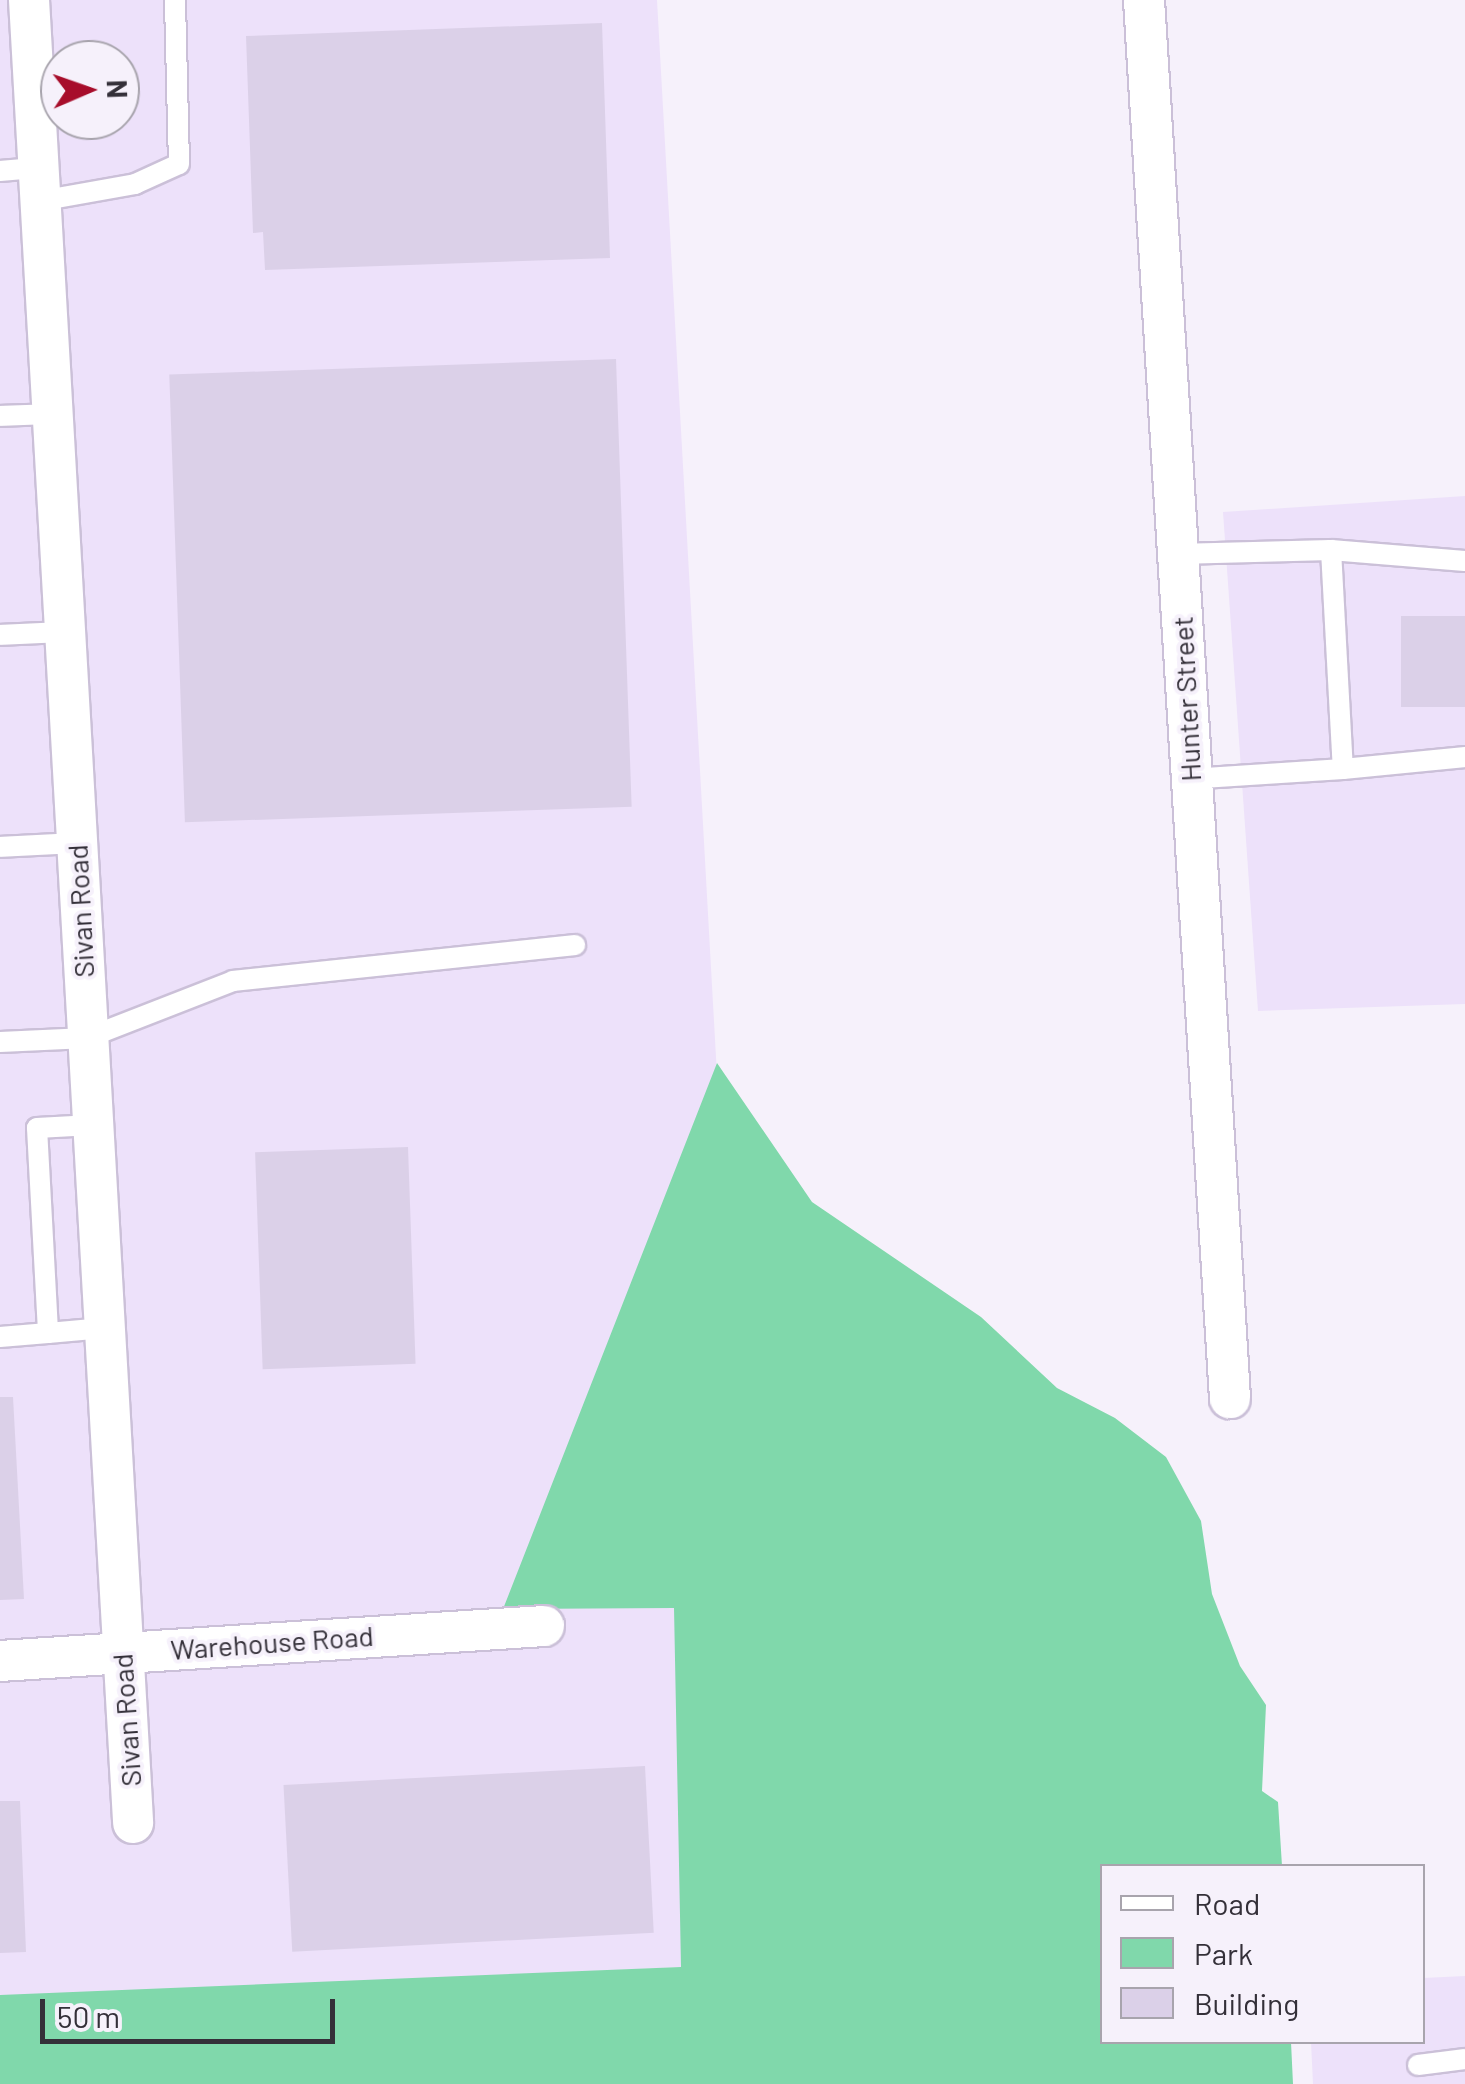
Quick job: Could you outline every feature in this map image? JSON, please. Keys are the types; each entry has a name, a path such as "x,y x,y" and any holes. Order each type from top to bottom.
{"street":[{"name":"Sivan Road","path":"29,0 26,180 52,414 133,1822"},
{"name":"Hunter Street","path":"1144,0 1230,1398"},
{"name":"Warehouse Road","path":"0,1661 544,1626"}],"lane":[{"path":"26,180 135,184 179,164 174,0"},
{"path":"0,416 52,414"},
{"path":"1331,550 1343,770"},
{"path":"1177,554 1331,550 1465,560"},
{"path":"0,635 64,632"},
{"path":"1190,780 1465,757"},
{"path":"0,847 76,843"},
{"path":"0,1042 87,1038 233,981 575,945"},
{"path":"48,1333 38,1128 92,1125"},
{"path":"0,1337 104,1328"},
{"path":"1418,2064 1465,2059"}],"shaded area":[{"path":"0,0 657,0 717,1075 675,1179 707,1958 681,1967 0,1998"},
{"path":"1465,496 1465,1004 1258,1011 1223,512"},
{"path":"1465,1976 1465,2084 1313,2084 1311,2044 1425,2044 1425,1978"}],"green space":[{"path":"717,1063 812,1202 981,1317 1057,1388 1115,1418 1166,1457 1201,1521 1212,1594 1240,1666 1266,1705 1262,1791 1278,1802 1282,1864 1100,1864 1100,2044 1291,2044 1293,2084 0,2084 0,1995 681,1967 674,1608 503,1609"}],"building":[{"path":"602,23 610,258 265,270 263,232 253,233 246,36"},
{"path":"616,359 632,807 185,822 169,375"},
{"path":"1401,616 1465,616 1465,707 1401,707"},
{"path":"408,1147 416,1364 263,1369 255,1152"},
{"path":"0,1397 13,1397 24,1599 0,1600"},
{"path":"645,1766 654,1933 292,1952 283,1785"},
{"path":"0,1801 20,1801 26,1952 0,1953"}]}
